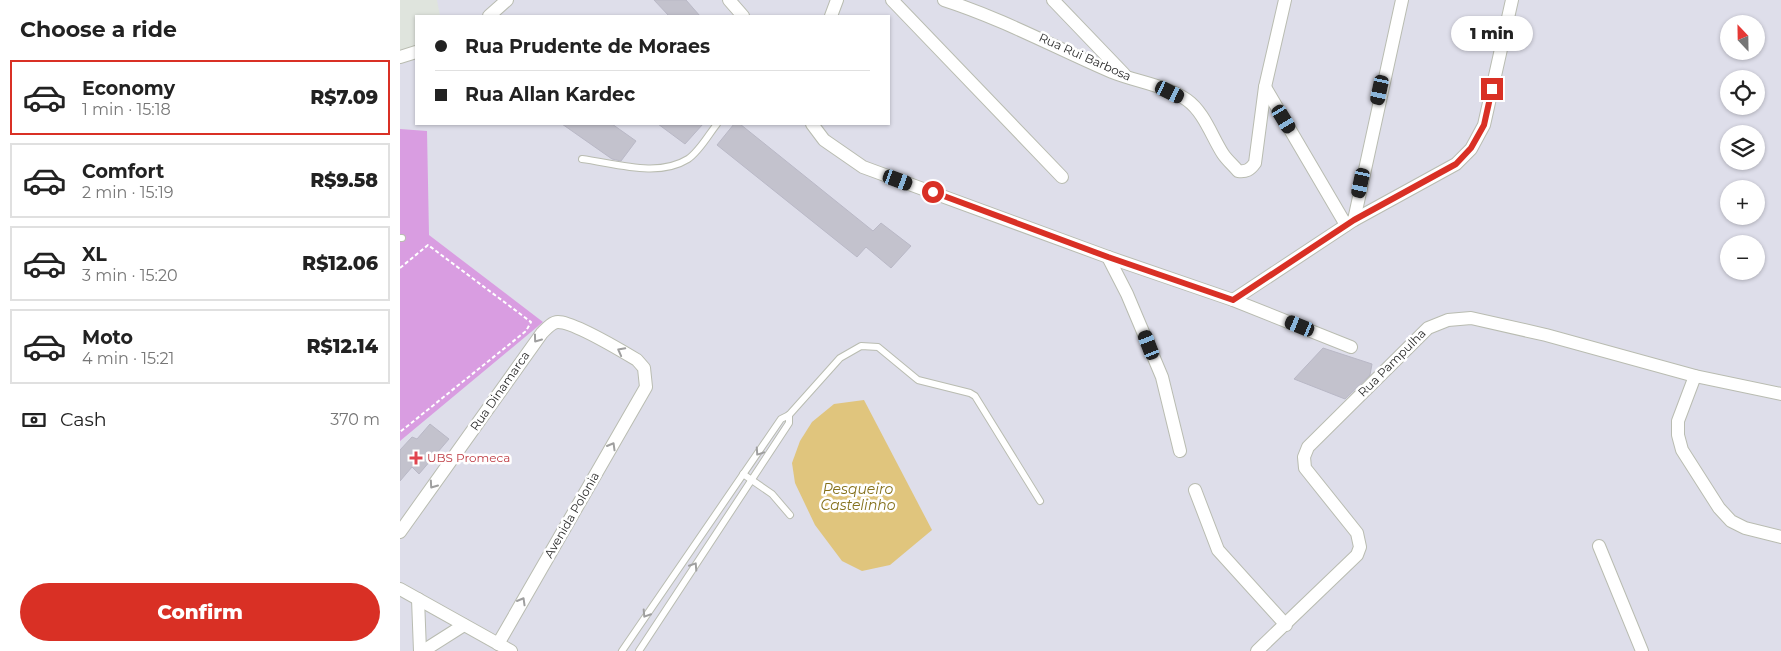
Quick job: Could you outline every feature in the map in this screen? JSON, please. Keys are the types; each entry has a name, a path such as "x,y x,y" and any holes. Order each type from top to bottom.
{"street":[{"path":"490,15 507,0"},
{"path":"729,0 742,15"},
{"path":"831,15 837,0"},
{"path":"892,0 1062,177"},
{"name":"Rua Rui Barbosa","path":"944,0 981,12 1129,79 1153,84 1186,100 1195,108 1224,156 1238,171 1251,169 1255,163 1265,87"},
{"path":"1053,0 1129,79"},
{"path":"1284,0 1265,87 1350,222"},
{"path":"1350,222 1402,0"},
{"path":"1233,300 1350,222 1456,164 1471,148 1484,125 1512,0"},
{"path":"400,57 415,52"},
{"path":"813,125 824,140 863,167 1108,257 1233,300 1351,346"},
{"path":"1108,257 1127,294 1162,377 1180,451"},
{"name":"Rua Pampulha","path":"1257,651 1357,555 1360,547 1357,533 1305,468 1304,457 1308,446 1428,328 1448,320 1471,318 1546,335 1695,376 1781,394"},
{"name":"Rua Dinamarca","path":"400,532 542,332 558,322 578,329"},
{"name":"Avenida Polonia","path":"498,644 646,386 644,368 637,360 578,329"},
{"path":"1695,376 1678,421 1678,435 1682,450 1719,508 1731,521 1745,528 1781,537"},
{"path":"1195,490 1218,550 1286,625"},
{"path":"1599,546 1642,651"},
{"path":"400,589 511,651"},
{"path":"418,599 422,651 464,625"}],"lane":[{"path":"582,158 648,168 665,168 688,159 716,125"},
{"path":"622,651 781,419 789,415 840,358 861,346 878,347 918,380 970,393 974,396 1040,501"},
{"path":"639,651 789,423 789,415"},
{"path":"743,474 772,494 790,515"},
{"path":"698,538 708,545"},
{"path":"659,595 670,603"}],"path":[{"path":"400,268 428,245 531,322 526,331 400,432"}],"shaded area":[{"path":"400,0 437,0 440,15 415,15 415,46 400,52"},
{"path":"400,129 427,131 429,235 543,322 400,441"}],"water":[{"name":"Pesqueiro Castelinho","path":"864,400 932,530 890,565 862,571 842,561 815,525 795,483 792,463 800,441 812,422 834,404"}],"building":[{"path":"654,0 686,0 699,15 668,15"},
{"path":"563,125 613,125 636,141 621,161 612,159"},
{"path":"659,125 702,125 685,144"},
{"path":"733,125 741,125 873,231 881,223 911,246 891,268 866,247 857,257 717,145"},
{"path":"1323,348 1372,364 1370,375 1345,399 1294,379"},
{"name":"UBS Promeca","path":"430,424 449,439 419,474 412,467 400,481 400,450 412,437 417,439"}],"place":[{"name":"UBS Promeca","path":"416,458"}],"route":[{"path":"933,192 1108,257 1233,300 1354,220 1456,164 1471,148 1484,125 1492,89"}]}
